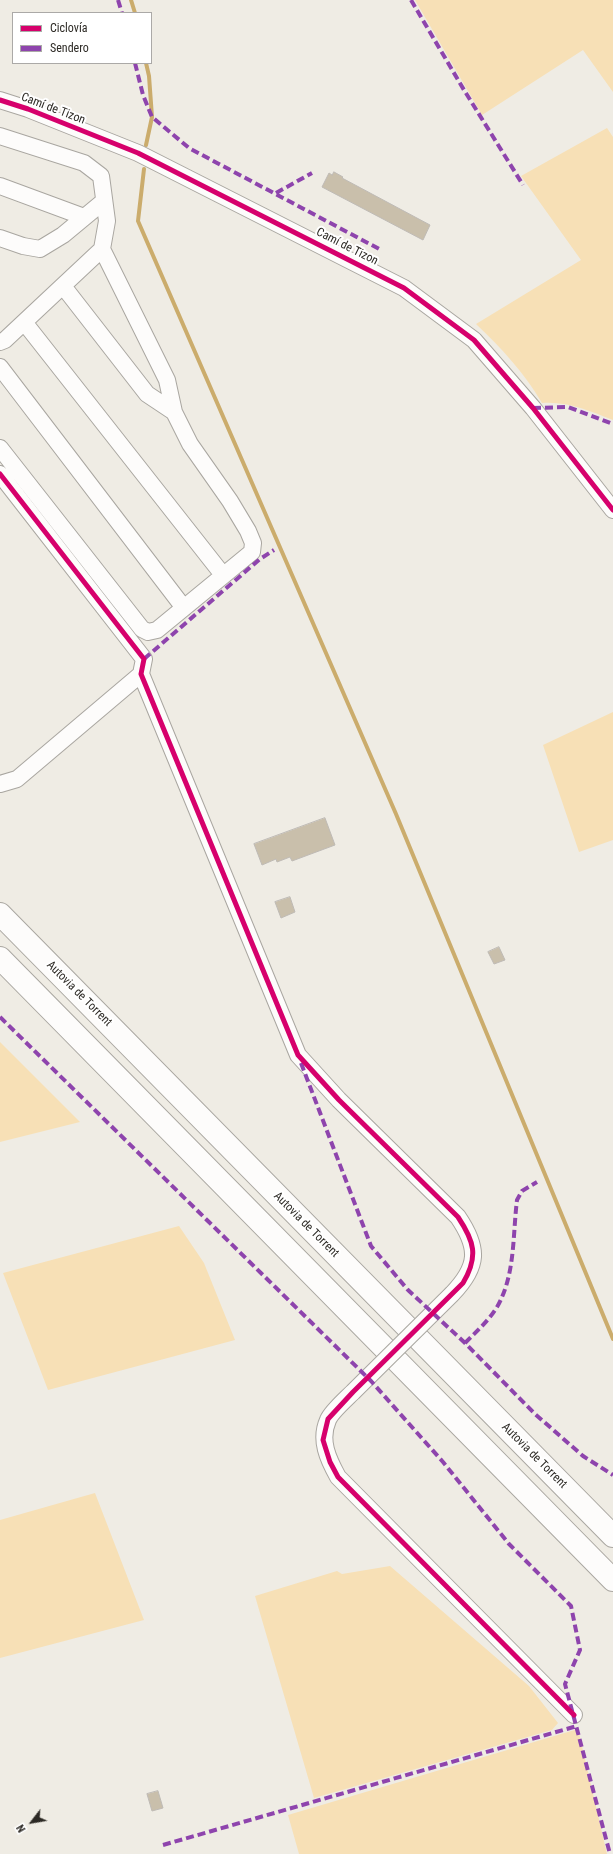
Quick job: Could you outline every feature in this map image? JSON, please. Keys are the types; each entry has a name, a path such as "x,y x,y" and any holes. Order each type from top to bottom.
{"highway":[{"name":"Autovia de Torrent","path":"0,914 613,1536"},
{"path":"0,958 613,1580"}],"street":[{"name":"Camí de Tizon","path":"0,100 28,109 138,153 404,288 474,340 534,408 613,510"},
{"path":"0,136 84,163 101,176 107,221 102,249 5,340 0,342"},
{"path":"0,186 84,217"},
{"path":"0,238 23,246 40,249 63,235 104,201"},
{"path":"0,448 142,629 148,632 157,630 252,552 253,543 248,531 230,501 190,444 174,412 167,380 102,249"},
{"path":"63,286 147,394 174,412"},
{"path":"24,322 223,575"},
{"path":"0,367 184,608"},
{"path":"0,474 144,659 142,674 298,1055 339,1100 458,1217 469,1234 473,1251 471,1269 463,1283 353,1392 328,1419 323,1440 330,1462 338,1477 574,1715"},
{"path":"0,784 17,779 142,674"}],"shaded area":[{"path":"415,0 613,0 613,92 583,50 482,115"},
{"path":"607,128 613,137 613,420 569,405 542,403 528,381 512,361 476,324 581,260 521,176"},
{"path":"613,712 613,840 579,852 543,745"},
{"path":"0,1042 80,1122 0,1142"},
{"path":"179,1226 204,1263 235,1340 48,1390 3,1273"},
{"path":"95,1493 144,1620 0,1658 0,1520"},
{"path":"390,1566 529,1686 558,1723 552,1730 314,1798 255,1596 337,1571 342,1574"},
{"path":"578,1729 607,1854 299,1854 288,1815"}],"building":[{"path":"334,172 343,177 342,178 430,225 423,240 322,187 329,173 332,175"},
{"path":"325,818 335,845 292,861 290,857 277,862 276,859 262,865 254,844"},
{"path":"290,897 295,912 281,918 275,902"},
{"path":"499,947 505,960 494,964 488,952"},
{"path":"158,1791 163,1808 152,1811 147,1794"}],"waterway":[{"path":"131,0 135,12"},
{"path":"146,64 149,76 152,117 146,145"},
{"path":"144,169 138,221 396,814 613,1339"}],"marked path":[{"path":"118,0 122,12"},
{"path":"411,0 464,90 523,185"},
{"path":"135,64 143,95 152,117 189,148 381,250"},
{"path":"276,193 312,173"},
{"path":"533,408 568,407 613,424"},
{"path":"144,659 260,559 274,550"},
{"path":"0,1017 371,1381 443,1462 509,1544 571,1606 580,1650 565,1684 610,1854"},
{"path":"301,1063 371,1246 408,1290 465,1343 535,1414 583,1456 613,1475"},
{"path":"465,1343 491,1316 499,1304 509,1274 513,1249 517,1200 522,1191 537,1182"},
{"path":"163,1845 577,1726"}],"cycle path":[{"path":"0,100 28,109 138,153 404,288 474,340 533,408 613,510"},
{"path":"0,474 144,659 141,674 298,1055 339,1100 458,1217 471,1241 473,1257 463,1283 353,1392 328,1419 323,1440 330,1462 338,1477 574,1715"}]}
